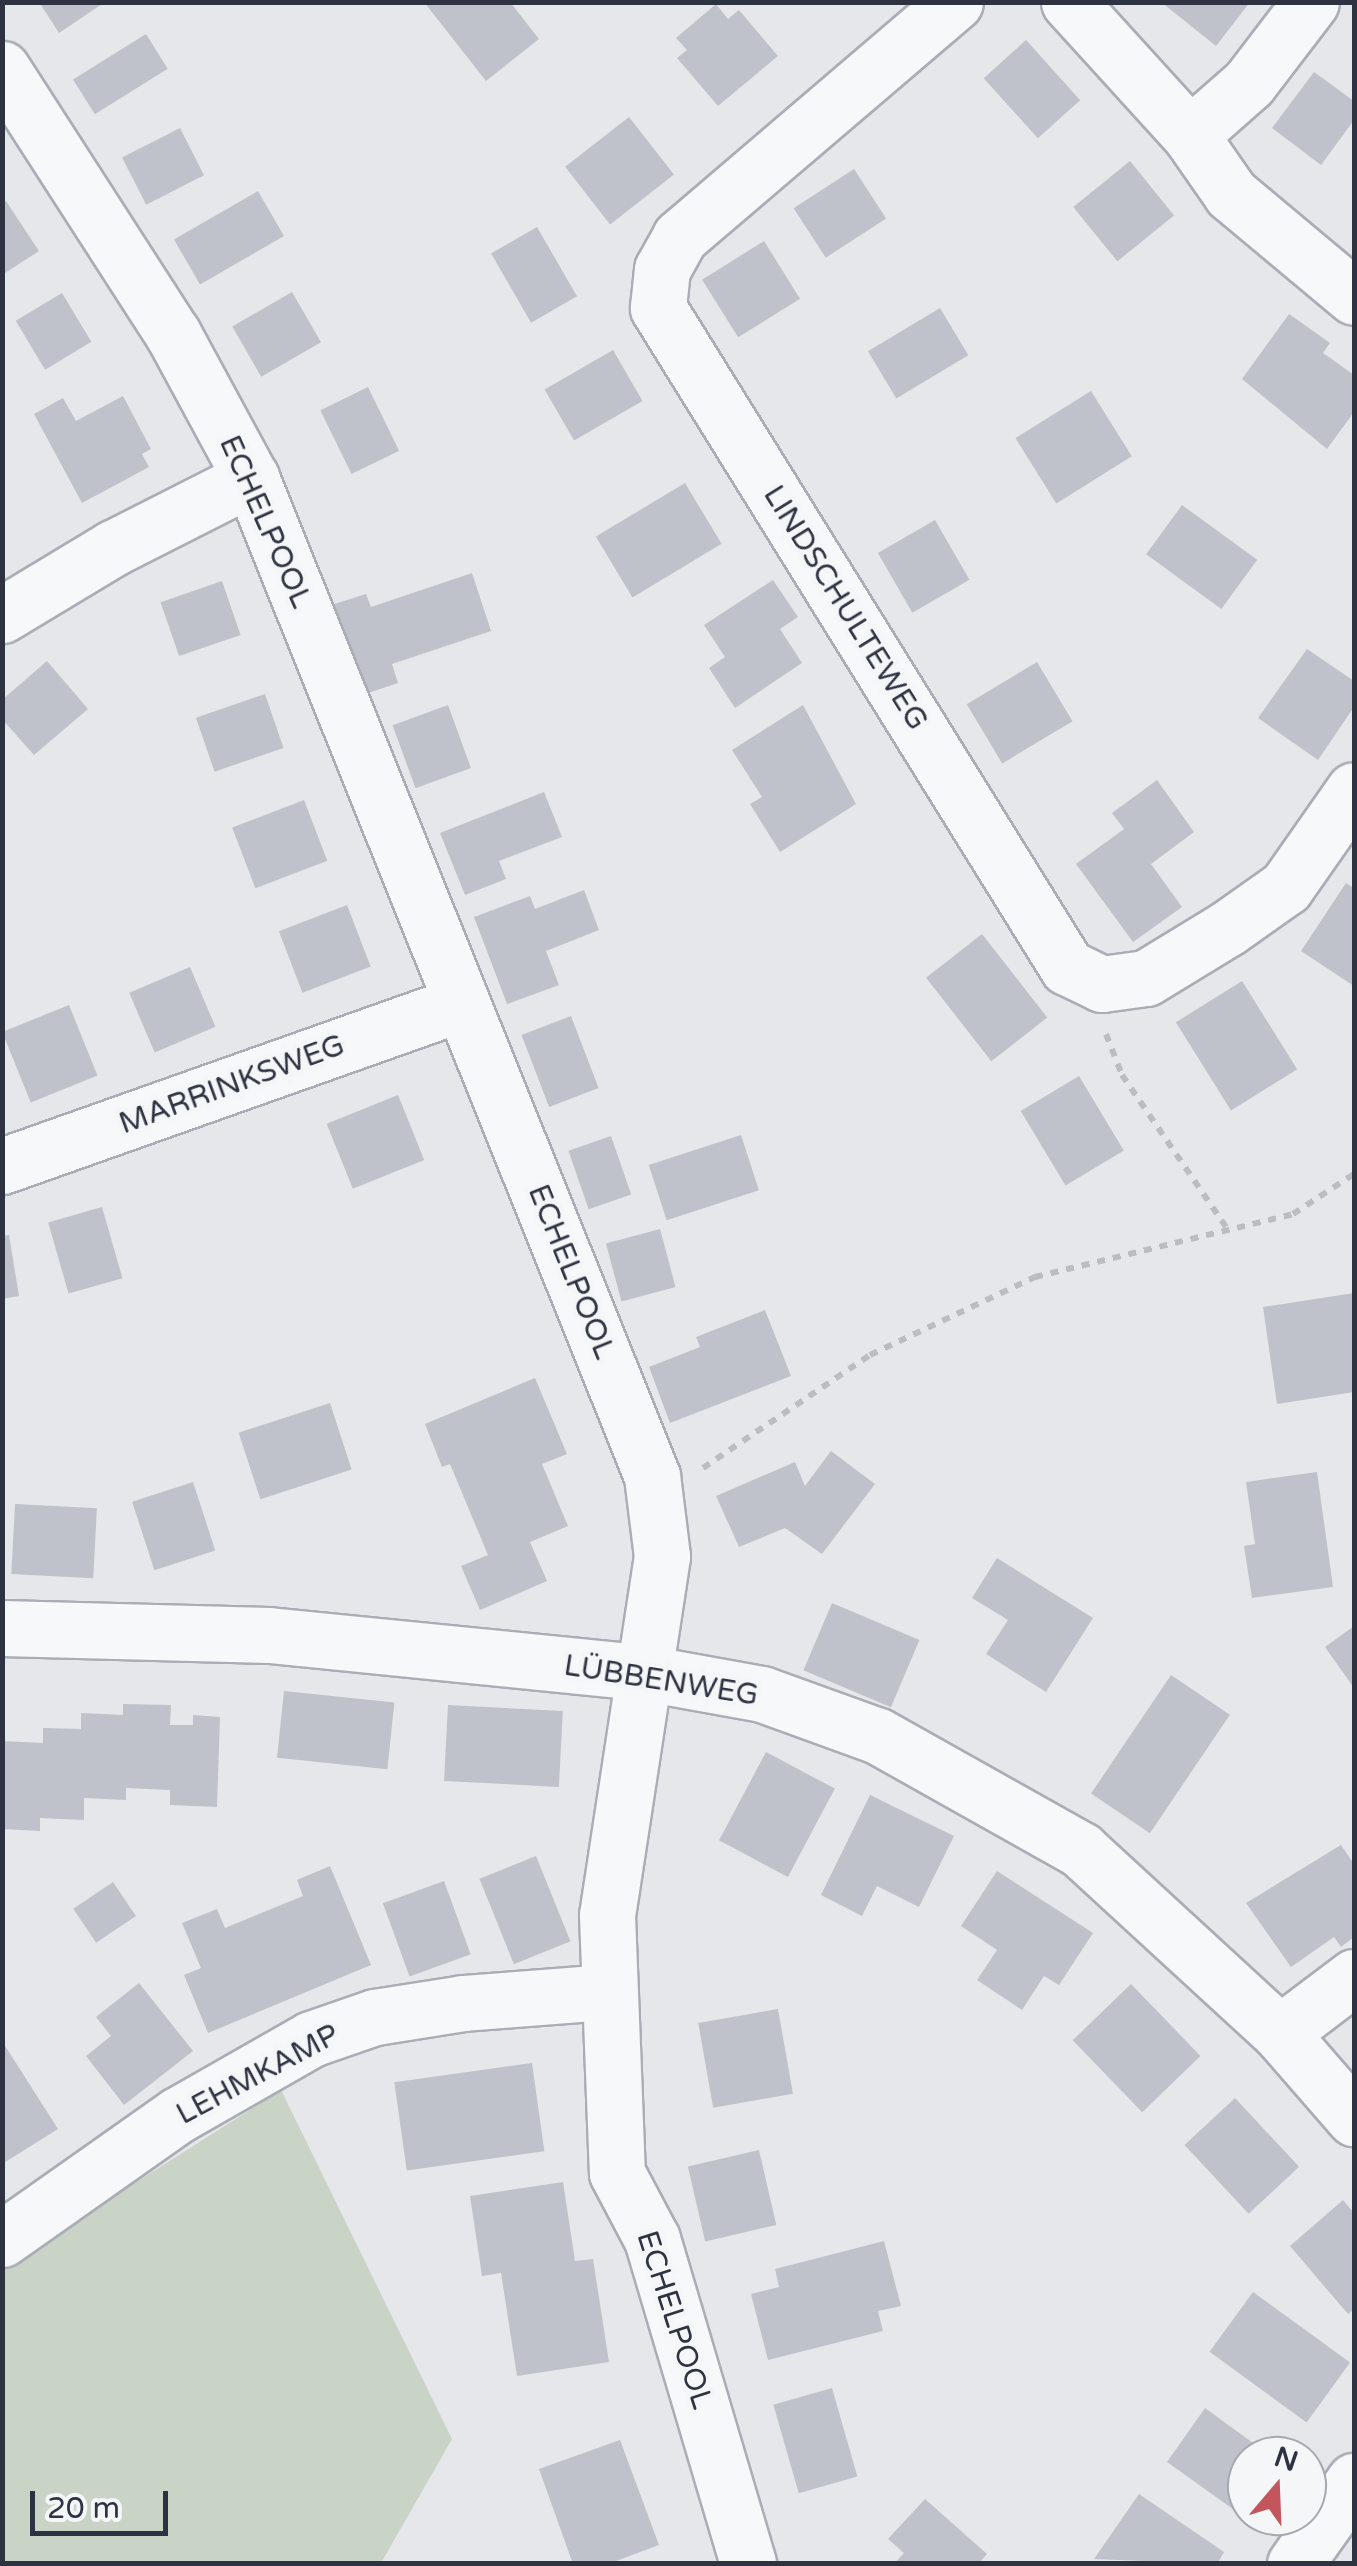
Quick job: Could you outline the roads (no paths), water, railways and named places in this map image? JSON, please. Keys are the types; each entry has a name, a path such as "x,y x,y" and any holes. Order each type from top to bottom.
{"street":[{"name":"LINDSCHULTEWEG","path":"956,2 680,236 662,269 658,308 1067,967 1102,984 1146,978 1286,886 1354,790"},
{"path":"1068,2 1190,135 1231,194 1354,296"},
{"path":"1190,135 1249,83 1310,2"},
{"name":"ECHELPOOL","path":"2,69 174,334 251,478 462,1002 654,1496 662,1556 640,1672 606,1916 617,2173 652,2239 748,2564"},
{"path":"2,615 113,548 251,478"},
{"name":"MARRINKSWEG","path":"2,1166 462,1002"},
{"name":"LÜBBENWEG","path":"2,1628 269,1635 640,1672 762,1694 878,1736 1081,1850 1280,2034 1354,2118"},
{"path":"1280,2034 1354,1976"},
{"name":"LEHMKAMP","path":"2,2239 178,2115 311,2039 374,2017 445,2006 607,1992"},
{"path":"1296,2564 1354,2482"}]}
